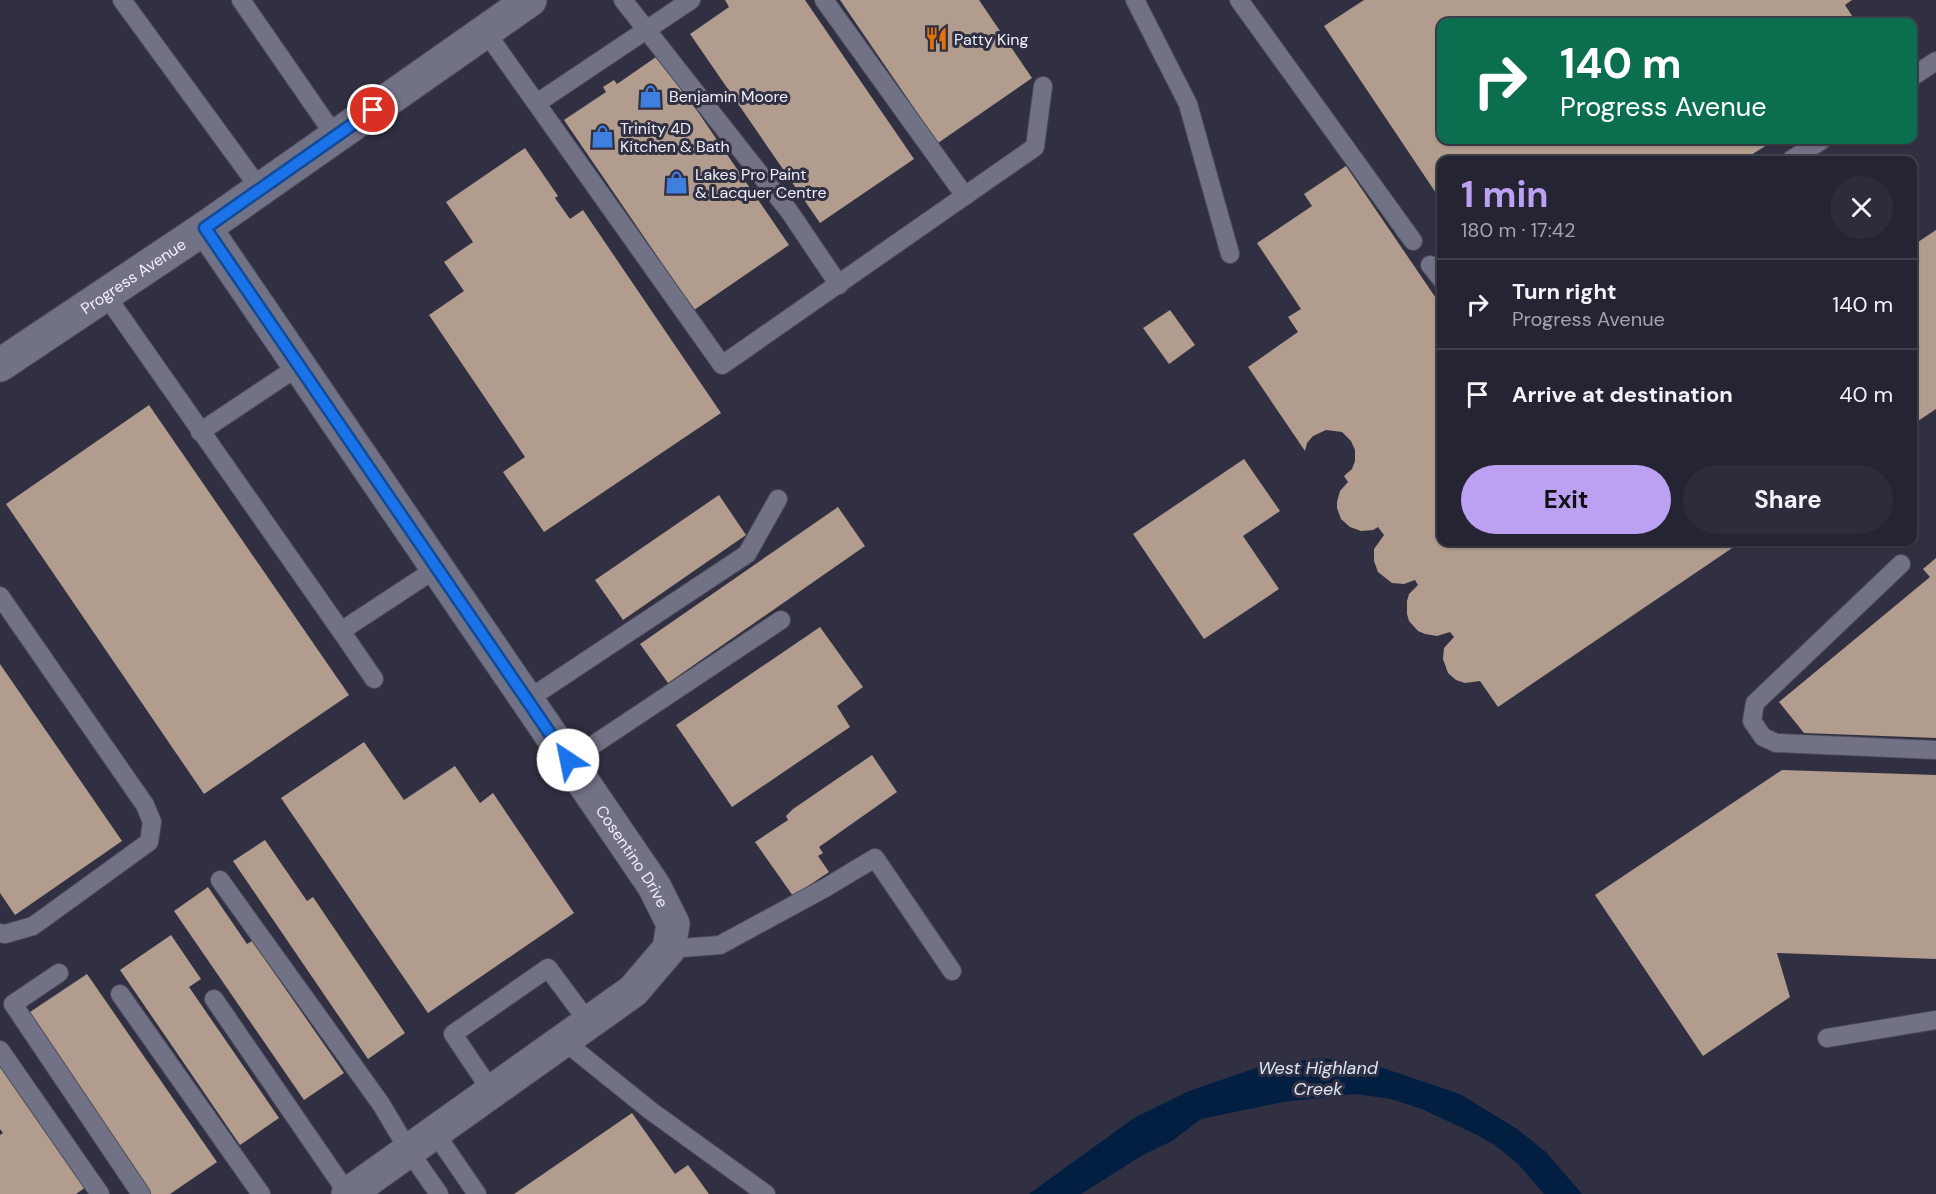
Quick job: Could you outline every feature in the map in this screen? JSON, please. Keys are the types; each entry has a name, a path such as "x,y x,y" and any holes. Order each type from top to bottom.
{"street":[{"name":"Progress Avenue","path":"0,364 205,228 530,0"},
{"name":"Cosentino Drive","path":"205,228 654,886 673,924 669,949"},
{"path":"348,1194 633,991 669,949"}],"lane":[{"path":"122,0 260,189"},
{"path":"241,0 335,136"},
{"path":"623,0 789,211 839,285"},
{"path":"537,103 691,0"},
{"path":"824,0 965,196"},
{"path":"1135,0 1188,104 1230,254"},
{"path":"1239,0 1413,241"},
{"path":"485,31 722,365 1035,147 1043,86"},
{"path":"1917,74 1936,61"},
{"path":"1797,156 1816,144"},
{"path":"1430,265 1437,274"},
{"path":"105,294 374,679"},
{"path":"200,432 299,366"},
{"path":"527,700 747,554 778,499"},
{"path":"1901,564 1755,703 1752,721 1763,737 1776,743 1936,750"},
{"path":"341,631 437,568"},
{"path":"0,596 145,805 152,822 149,843 33,926 5,934 0,933"},
{"path":"568,760 782,620"},
{"path":"669,949 720,945 875,858 952,971"},
{"path":"220,880 381,1104 477,1194"},
{"path":"492,1092 453,1034 548,968 576,1032 651,1111 766,1194"},
{"path":"59,973 13,1004 141,1194"},
{"path":"120,994 261,1194"},
{"path":"214,999 348,1194"},
{"path":"1827,1038 1936,1020"},
{"path":"0,1050 100,1194"},
{"path":"422,1142 439,1194"}],"water":[{"name":"West Highland Creek","path":"1321,1058 1374,1065 1460,1094 1517,1129 1546,1152 1582,1194 1544,1194 1518,1164 1495,1145 1477,1135 1422,1109 1391,1099 1356,1094 1283,1102 1201,1119 1172,1141 1143,1155 1081,1194 1029,1194 1134,1118 1189,1091 1262,1066"}],"building":[{"path":"725,0 805,0 914,159 820,223 690,34 729,7"},
{"name":"Patty King","path":"840,0 979,0 1032,78 938,143"},
{"path":"1364,0 1852,0 1845,5 1853,18 1437,18 1437,144 1769,144 1749,156 1437,156 1437,195 1324,26"},
{"name":"Lakes Pro Paint & Lacquer Centre","path":"659,55 789,245 694,310 564,120 606,92 603,87 614,80 617,84"},
{"path":"525,148 558,196 555,198 570,219 583,210 721,413 544,532 503,472 525,457 429,315 464,291 444,262 473,242 446,202"},
{"path":"1346,166 1437,300 1437,546 1735,546 1498,707 1480,681 1465,683 1456,680 1448,673 1443,659 1444,648 1454,637 1450,632 1437,636 1425,634 1418,631 1409,621 1407,601 1409,594 1418,585 1415,580 1404,584 1392,583 1378,572 1374,561 1374,549 1384,535 1378,527 1361,531 1350,527 1341,519 1337,502 1340,491 1348,482 1344,476 1352,469 1355,461 1355,450 1351,441 1342,432 1326,430 1313,436 1307,443 1305,451 1248,367 1298,332 1288,317 1301,309 1257,243 1312,206 1304,194"},
{"path":"1936,230 1936,409 1917,422 1917,243"},
{"path":"1170,310 1195,345 1169,364 1143,328"},
{"path":"149,405 349,695 204,794 6,504"},
{"path":"1244,459 1280,511 1243,536 1279,589 1204,639 1133,534"},
{"path":"719,495 746,535 623,620 595,580"},
{"path":"838,507 865,546 668,683 640,644"},
{"path":"1936,558 1936,738 1804,733 1779,702 1930,577 1923,569"},
{"path":"820,627 863,687 837,706 850,727 732,807 676,725"},
{"path":"0,664 122,841 15,915 0,893"},
{"path":"364,742 404,800 455,766 480,803 493,793 574,913 428,1013 281,798"},
{"path":"872,755 897,792 819,847 823,853 818,856 829,872 793,896 755,842 788,820 786,816 793,809"},
{"path":"1782,770 1936,775 1936,959 1777,953 1790,997 1703,1056 1595,895"},
{"path":"265,840 307,901 313,897 405,1033 368,1059 233,861"},
{"path":"208,887 247,944 252,941 344,1073 304,1100 174,911"},
{"path":"171,935 201,979 189,987 279,1118 240,1145 120,970"},
{"path":"87,974 217,1162 170,1194 151,1194 27,1014"},
{"path":"0,1065 86,1187 76,1194 0,1194 0,1135 3,1133 0,1129"},
{"path":"632,1113 675,1174 688,1165 709,1194 514,1194"}],"place":[{"name":"Patty King","path":"936,39"},
{"name":"Benjamin Moore","path":"651,96"},
{"name":"Trinity 4D Kitchen & Bath","path":"602,137"},
{"name":"Lakes Pro Paint & Lacquer Centre","path":"677,183"}],"route":[{"path":"373,110 205,228 568,760"}]}
